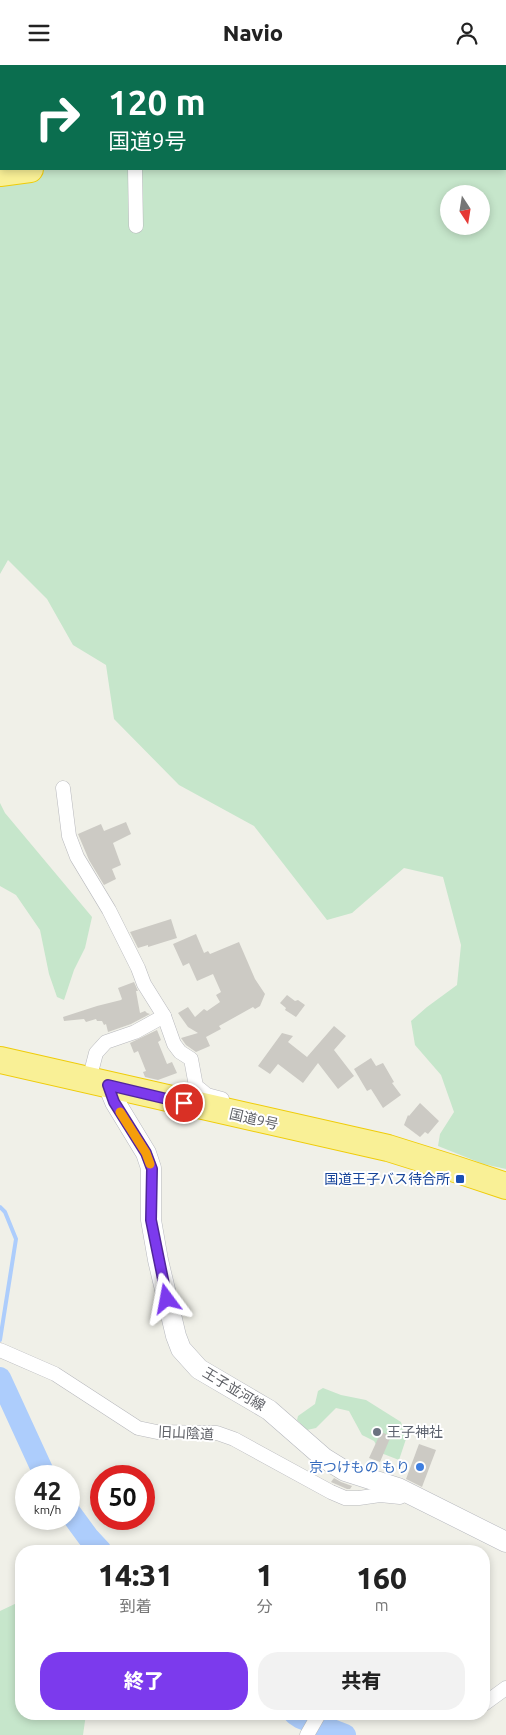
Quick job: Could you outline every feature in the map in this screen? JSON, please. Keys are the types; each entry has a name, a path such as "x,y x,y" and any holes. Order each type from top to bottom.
{"highway":[{"path":"0,173 22,170"},
{"name":"国道9号","path":"0,1060 388,1148 506,1186"}],"main road":[{"name":"王子並河線","path":"99,1083 114,1102 146,1153 152,1169 151,1220 158,1260 176,1336 181,1349 199,1369 269,1410 324,1458 345,1471 398,1488 506,1542"}],"street":[{"path":"135,170 136,226"},
{"path":"63,788 69,835 77,857 109,910 138,967 144,984 164,1016 174,1044 180,1052 190,1059 196,1086 207,1095 235,1103 238,1105 241,1116"},
{"path":"99,1083 96,1053 106,1042 135,1032 164,1016"},
{"name":"旧山陰道","path":"5,1352 55,1374 138,1427 175,1434 217,1433 234,1439 345,1498 380,1495 400,1497 407,1493"},
{"path":"490,1700 506,1688"},
{"path":"307,1735 316,1720"}],"green space":[{"path":"0,170 506,170 506,1169 483,1164 438,1146 440,1134 454,1112 441,1075 415,1045 411,1021 457,985 461,945 443,877 404,868 352,913 327,920 254,826 179,785 114,719 106,665 73,645 47,599 8,560 0,574"},
{"path":"0,803 5,813 92,917 85,948 74,970 64,1000 57,997 49,974 40,930 16,895 0,886"},
{"path":"323,1388 341,1395 366,1400 401,1422 406,1439 399,1460 381,1453 374,1441 362,1435 349,1411 336,1408 316,1428 307,1430 297,1420 298,1416 315,1404 318,1391"},
{"path":"15,1604 15,1720 85,1720 83,1735 0,1735 0,1611"}],"building":[{"path":"126,822 131,834 113,843 121,865 112,869 116,879 104,885 89,860 78,834 101,824 104,831"},
{"path":"171,919 177,938 148,947 148,945 138,948 130,932"},
{"path":"196,934 204,953 208,951 210,954 239,942 255,979 265,994 260,1006 255,1009 253,1007 219,1026 221,1029 206,1037 210,1046 196,1052 186,1045 181,1038 198,1033 188,1027 178,1013 188,1007 195,1017 204,1009 207,1011 220,1002 216,995 221,992 213,974 197,981 189,963 183,966 173,944"},
{"path":"134,982 138,991 136,991 140,1013 145,1011 150,1014 131,1024 108,1032 106,1024 104,1025 102,1021 97,1021 96,1019 86,1022 84,1019 64,1021 63,1017 121,1000 118,988"},
{"path":"287,995 305,1005 296,1017 285,1010 286,1008 280,1003"},
{"path":"334,1026 346,1036 334,1050 354,1076 338,1089 318,1063 303,1083 278,1064 270,1074 258,1066 282,1033 293,1036 288,1042 307,1057"},
{"path":"157,1030 161,1040 158,1042 167,1064 172,1062 177,1073 158,1080 145,1077 143,1072 146,1071 138,1051 134,1053 130,1043"},
{"path":"371,1058 376,1066 383,1063 394,1082 392,1083 401,1095 383,1108 371,1089 367,1091 354,1069"},
{"path":"420,1103 439,1121 428,1134 425,1132 420,1137 404,1125 408,1115"},
{"path":"381,1432 391,1436 380,1462 369,1458"},
{"name":"京つけもの もり","path":"419,1444 436,1450 422,1487 406,1479"},
{"path":"334,1478 352,1486 350,1489 347,1489 331,1482"}],"waterway":[{"path":"0,1207 5,1212 16,1239 0,1340"},
{"path":"0,1378 40,1465"},
{"path":"80,1526 95,1545"},
{"path":"306,1720 345,1735"}],"slow traffic":[{"path":"120,1112 146,1153 150,1164"}],"place":[{"name":"国道王子バス待合所","path":"460,1179"},
{"name":"王子神社","path":"377,1432"},
{"name":"京つけもの もり","path":"420,1467"}],"route":[{"path":"167,1299 151,1220 152,1169 146,1153 114,1102 108,1085 184,1103"}]}
